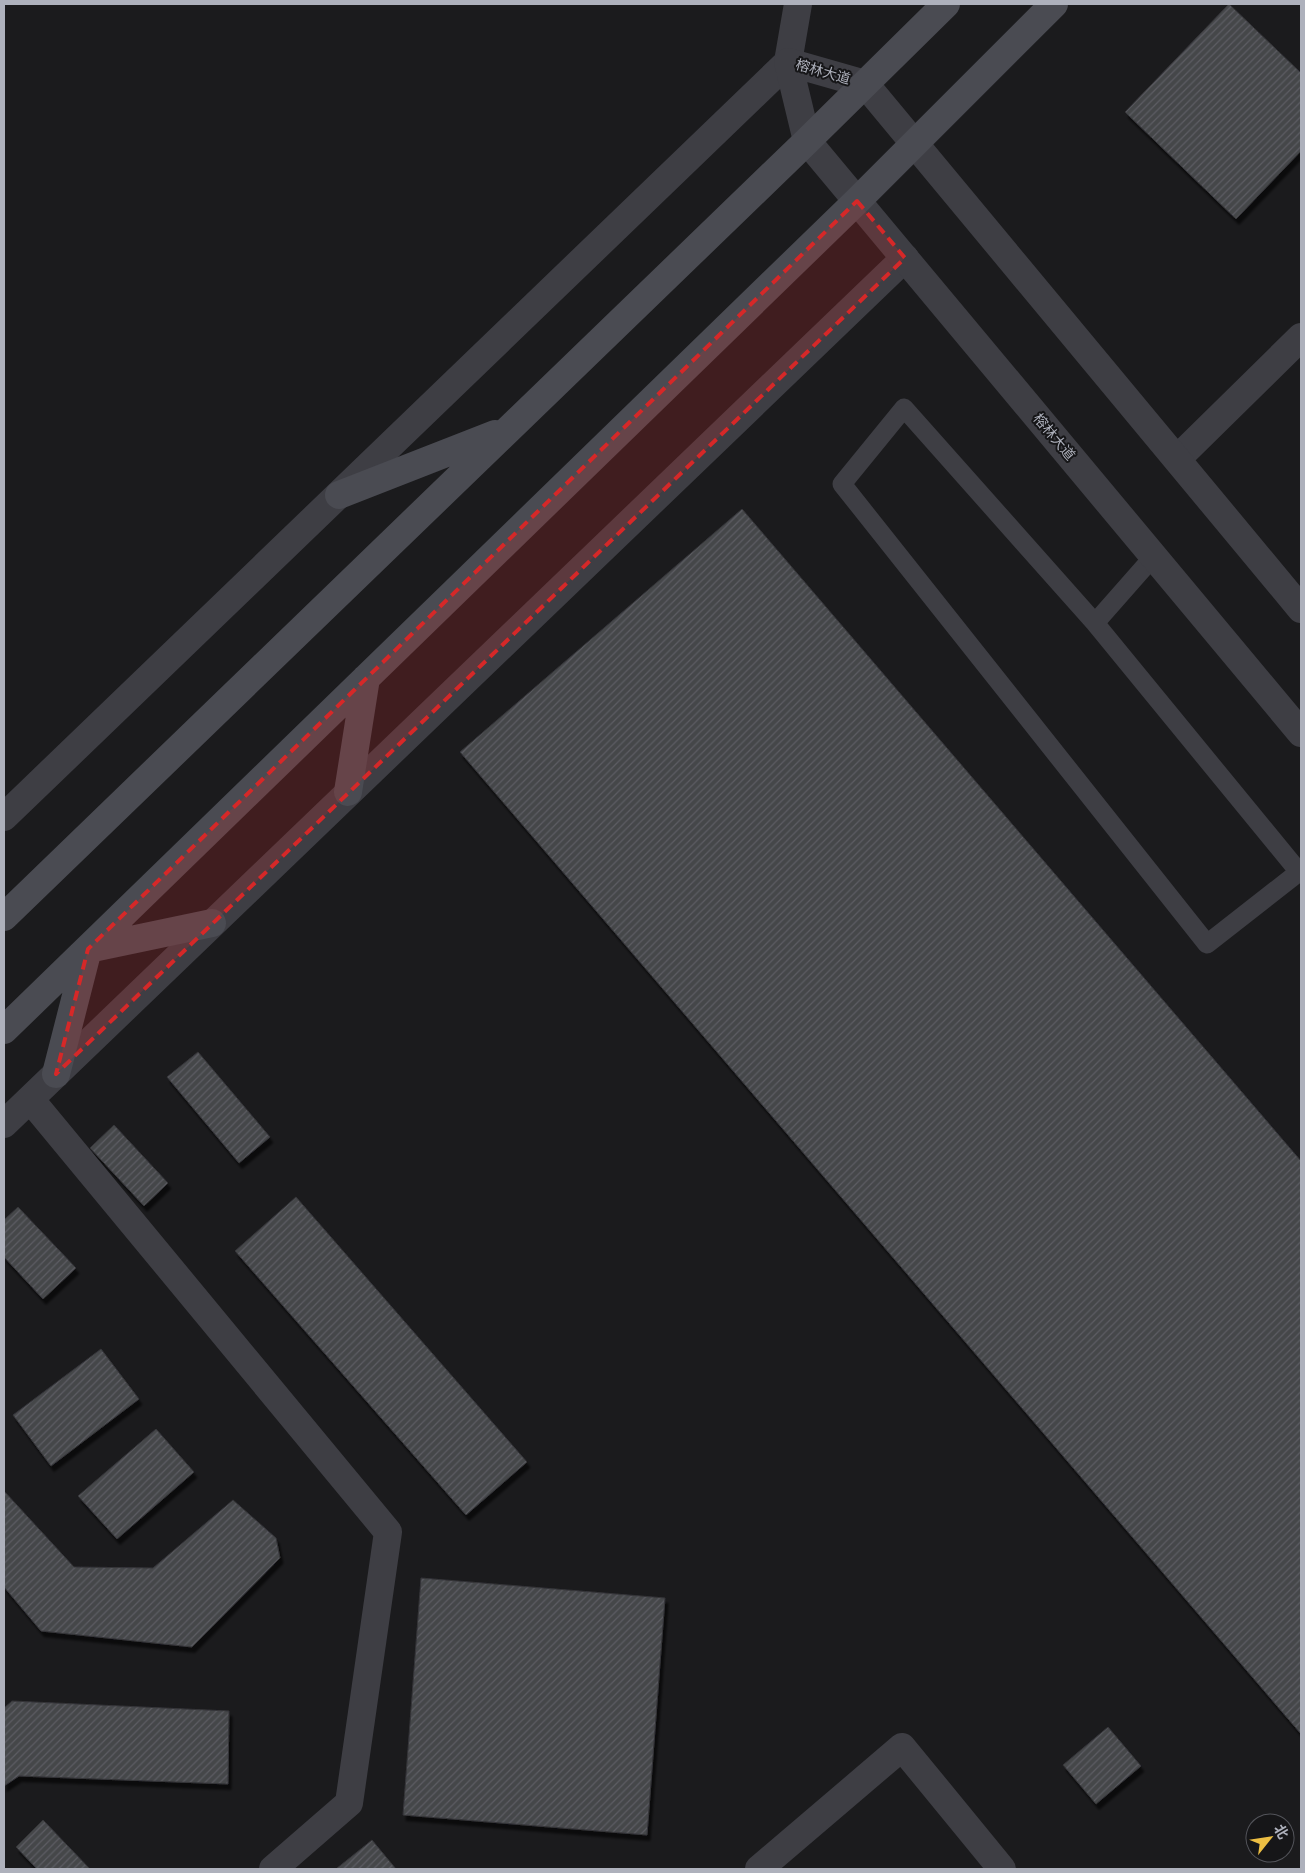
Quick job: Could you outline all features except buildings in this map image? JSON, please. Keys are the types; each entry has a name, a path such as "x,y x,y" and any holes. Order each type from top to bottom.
{"main road":[{"path":"4,916 807,141 946,4"},
{"path":"4,1030 914,144 1054,4"},
{"path":"339,496 508,429"},
{"path":"348,792 366,678"},
{"path":"88,949 212,923"},
{"path":"56,1074 88,949"}],"street":[{"path":"798,4 788,62 807,141"},
{"path":"4,817 788,62"},
{"name":"榕林大道","path":"788,62 865,84 1178,458 1301,609"},
{"name":"榕林大道","path":"807,141 1301,733"},
{"path":"4,1124 905,258"},
{"path":"1178,458 1301,338"},
{"path":"30,1099 388,1532 348,1803 273,1869"},
{"path":"760,1869 902,1747 1002,1869"}],"lane":[{"path":"904,408 1095,623 1298,872 1207,944 842,484 904,408"},
{"path":"1095,623 1154,556"}],"highlighted area":[{"path":"857,201 905,258 56,1074 88,949"}]}
